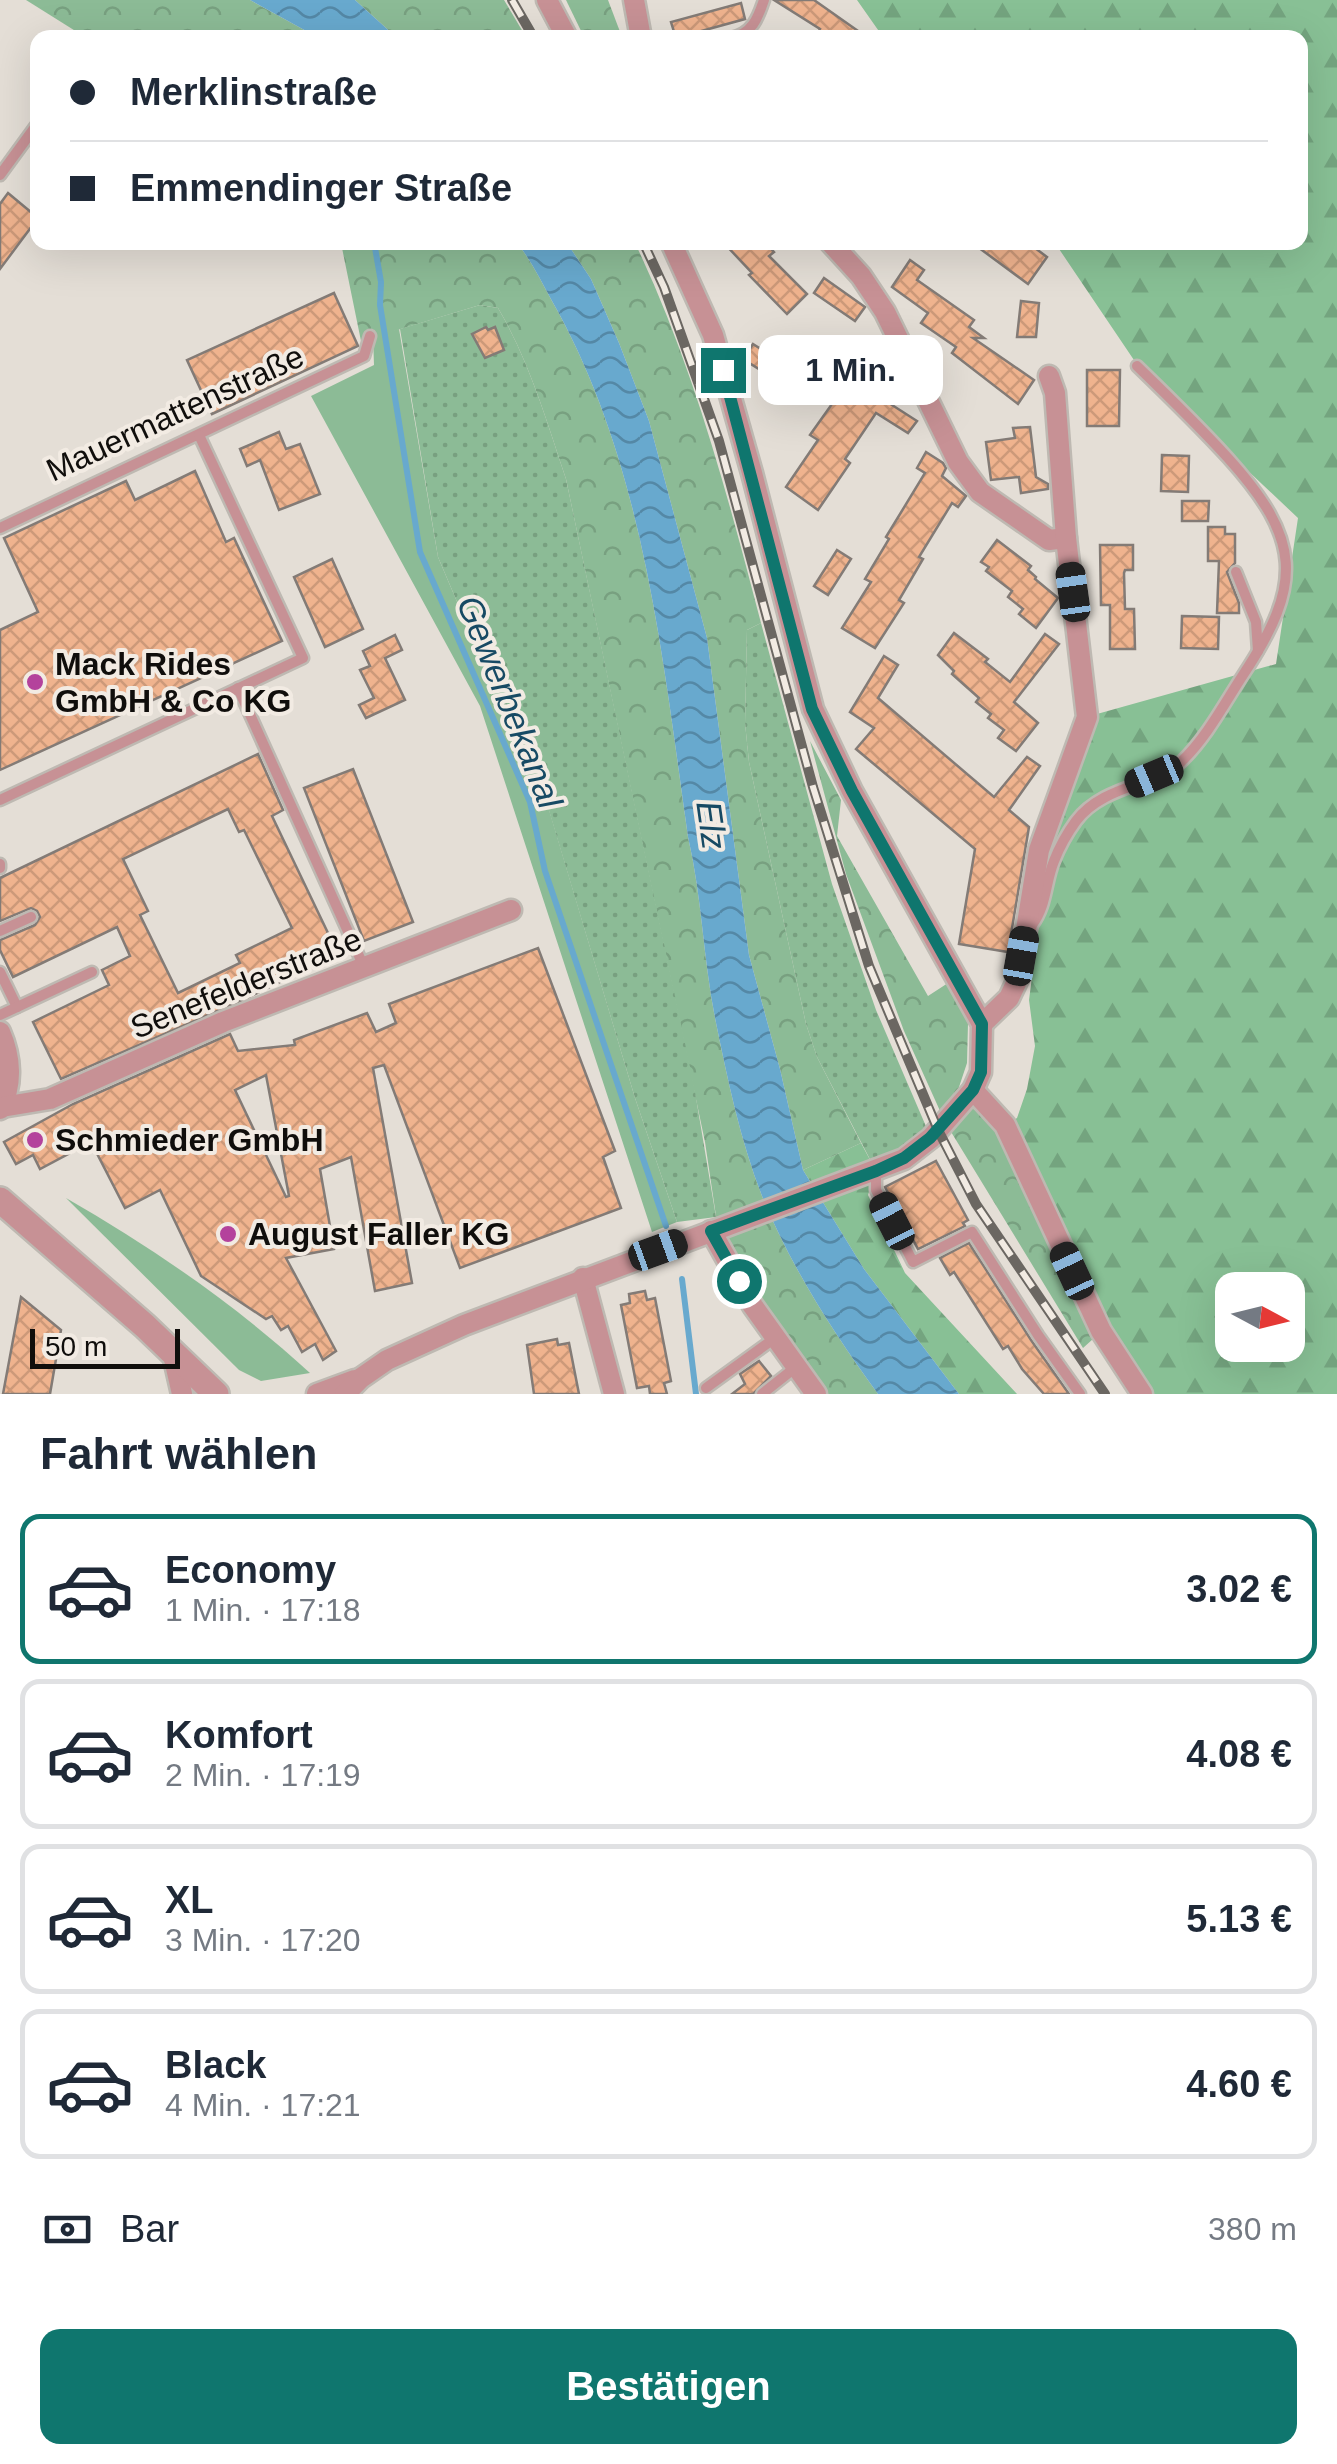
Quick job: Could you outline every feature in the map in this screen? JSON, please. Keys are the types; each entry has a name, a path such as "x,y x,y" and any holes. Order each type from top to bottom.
{"street":[{"path":"547,0 563,30"},
{"path":"634,0 640,30"},
{"path":"345,1394 387,1360 464,1325 904,1158 930,1138 973,1090 981,1072 982,1024 852,791 812,709 713,335 675,250"},
{"path":"837,250 885,312 958,462 980,492 1049,540 1066,538"},
{"path":"982,1024 1009,998 1018,978 1039,850 1087,716 1066,538 1055,393 1050,376"},
{"name":"Senefelderstraße","path":"1,1108 50,1099 222,1022 511,910"},
{"path":"0,1032 10,1087 1,1108"},
{"path":"973,1090 1004,1125 1101,1331 1142,1394"},
{"path":"0,1200 172,1350 216,1394"},
{"path":"711,1231 753,1306 816,1394"},
{"path":"583,1278 614,1394"},
{"path":"172,1350 182,1394"},
{"path":"317,1394 361,1378"}],"lane":[{"path":"746,30 757,21 764,0"},
{"path":"0,174 30,134"},
{"name":"Mauermattenstraße","path":"0,528 364,356 369,340"},
{"path":"1025,934 1042,912 1054,860 1077,818 1104,797 1178,765 1204,735 1258,652 1282,602 1286,566 1283,536 1261,495 1137,366"},
{"path":"0,800 303,658 199,435"},
{"path":"1236,572 1256,622 1258,652"},
{"path":"238,688 364,967"},
{"path":"0,931 31,916"},
{"path":"0,972 16,1007"},
{"path":"0,1016 92,972"},
{"path":"872,1172 876,1190 898,1223 913,1262 972,1232 1080,1394"},
{"path":"706,1388 775,1338"},
{"path":"762,1394 796,1368"}],"green space":[{"path":"26,0 250,0 304,30 74,30"},
{"path":"355,0 504,0 522,30 388,30"},
{"path":"566,0 608,0 619,30 581,30"},
{"path":"857,0 1337,0 1337,1394 1142,1394 1005,1125 1017,1118 1035,1046 1029,1000 1050,837 1097,714 1276,664 1298,518 1140,369 1060,250 1308,250 1308,30 878,30"},
{"path":"342,250 522,250 583,363 629,494 645,562 669,699 711,995 741,1131 762,1196 786,1248 829,1323 878,1394 816,1394 711,1231 716,1216 705,1142 566,479 519,349 498,308 480,305 361,341"},
{"path":"572,250 638,250 691,382 761,623 747,630 745,723 749,762 806,1024 817,1057 861,1143 803,1170 749,955 707,638 649,421 591,279"},
{"path":"480,305 498,308 509,328 566,479 694,1086 716,1217 677,1222 635,1098 530,747 489,677 438,557 400,329"},
{"path":"399,329 438,557 489,677 530,746 635,1098 677,1222 652,1232 480,706 311,396 374,365 373,336"},
{"path":"761,623 832,884 876,1010 931,1138 876,1171 817,1057 806,1024 749,762 745,723 747,630"},
{"path":"810,741 841,800 837,836 928,996 948,983 968,1023 967,1063 956,1096 995,1125 1093,1339 1083,1348 945,1122 904,1031 846,874"},
{"path":"861,1143 876,1171 868,1195 905,1273 1017,1394 959,1394 864,1269 803,1170"},
{"path":"66,1198 193,1279 310,1373 261,1381 239,1370"}],"water":[{"path":"250,0 355,0 388,30 304,30"},
{"name":"Elz","path":"522,250 572,250 591,279 649,421 707,638 749,955 803,1170 864,1269 959,1394 878,1394 814,1298 786,1248 754,1175 715,1018 658,630 629,494 583,363"}],"building":[{"path":"774,0 814,0 857,30 820,29"},
{"path":"741,3 745,19 705,30 674,30 671,22"},
{"path":"8,193 30,211 30,229 0,269 0,204"},
{"path":"730,250 772,250 769,256 807,294 787,314 749,275 752,273"},
{"path":"982,250 1038,250 1047,257 1028,284"},
{"path":"910,260 924,270 917,280 974,320 969,327 984,338 973,338 1034,380 1018,404 952,353 956,347 921,323 928,313 892,287"},
{"path":"824,278 865,307 855,321 814,293"},
{"path":"334,293 358,346 212,414 187,360"},
{"path":"1021,301 1039,303 1036,337 1017,337"},
{"path":"495,327 504,350 485,358 472,334"},
{"path":"753,344 796,371 786,386 743,359"},
{"path":"863,349 895,372 878,396 917,421 908,433 876,413 845,459 850,463 818,510 786,487 818,440 810,435 837,397 832,393"},
{"path":"1087,370 1120,370 1119,426 1087,426"},
{"path":"1030,427 1036,477 1048,484 1048,489 1021,493 1019,477 991,480 986,442 1015,438 1013,428"},
{"path":"279,432 286,449 300,444 320,494 279,510 260,460 247,466 240,449"},
{"path":"926,452 943,463 946,468 942,476 966,496 958,507 952,503 919,557 923,559 899,600 904,603 875,648 842,628 871,582 865,579 889,539 886,537 925,473 917,468"},
{"path":"1162,455 1189,456 1188,492 1161,491"},
{"path":"195,471 226,542 234,538 282,641 0,770 0,630 38,612 4,538 126,481 135,500"},
{"path":"1182,501 1209,501 1208,521 1182,521"},
{"path":"1208,527 1225,527 1225,534 1235,534 1235,563 1227,572 1239,613 1217,613 1219,561 1208,561"},
{"path":"997,540 1031,566 1028,570 1035,579 1058,598 1036,628 1019,614 1023,609 1008,597 1012,591 986,571 989,567 981,562"},
{"path":"1100,545 1133,545 1133,570 1124,573 1125,609 1134,609 1135,649 1110,649 1110,605 1101,605"},
{"path":"837,550 851,559 828,595 814,586"},
{"path":"332,559 363,629 325,647 294,577"},
{"path":"1182,616 1219,617 1218,649 1181,648"},
{"path":"954,633 1010,682 1045,634 1059,644 1014,702 1038,723 1016,751 998,738 1004,730 988,718 991,714 976,702 979,698 938,655"},
{"path":"395,635 402,650 385,658 405,700 366,718 359,705 374,698 360,670 370,666 363,651"},
{"path":"884,656 898,665 878,698 994,797 1027,757 1040,766 1009,810 1029,827 1008,952 959,944 975,849 856,749 874,728 850,712"},
{"path":"258,754 283,810 272,816 338,954 61,1079 33,1022 109,985 102,970 130,956 117,927 13,977 0,950 0,940 35,925 40,917 31,908 0,921 0,878","holes":["228,809 239,832 244,830 292,928 236,955 240,963 178,993 140,915 148,911 123,859"]},
{"path":"353,769 413,922 364,941 304,788"},
{"path":"538,948 615,1151 603,1157 621,1208 460,1268 384,1065 373,1068 412,1283 375,1291 351,1157 320,1169 334,1249 286,1258 336,1351 323,1360 315,1344 302,1352 288,1326 281,1330 272,1316 266,1319 201,1276 160,1190 125,1208 91,1142 40,1169 33,1155 16,1164 4,1142 73,1104 230,1034 238,1051 295,1045 294,1040 367,1013 376,1032 396,1023 389,1004","holes":["266,1075 289,1196 286,1197 235,1090"]},
{"path":"936,1161 968,1220 963,1223 965,1226 918,1249 885,1187"},
{"path":"969,1243 1069,1394 1044,1394 1008,1346 1003,1349 954,1272 950,1275 940,1258"},
{"path":"645,1291 647,1300 655,1298 671,1381 664,1383 667,1394 650,1394 649,1386 637,1388 621,1305 630,1303 629,1294"},
{"path":"21,1297 61,1330 50,1394 3,1394"},
{"path":"557,1339 558,1345 569,1343 579,1394 534,1394 527,1345"},
{"path":"759,1361 771,1376 753,1394 732,1394 745,1384 740,1374"}],"waterway":[{"name":"Gewerbekanal","path":"375,250 380,305 420,552 530,802 545,871 666,1226"},
{"name":"Gewerbekanal","path":"682,1279 696,1394"}],"railway":[{"path":"512,0 529,30"},
{"path":"647,250 664,287 719,441 813,787 869,966 938,1130 976,1204 1105,1394"}],"place":[{"name":"Mack Rides GmbH & Co KG","path":"35,682"},
{"name":"Schmieder GmbH","path":"35,1140"},
{"name":"August Faller KG","path":"228,1234"}],"route":[{"path":"723,370 812,709 852,791 982,1024 981,1072 973,1090 930,1138 904,1158 711,1231 739,1281"}]}
